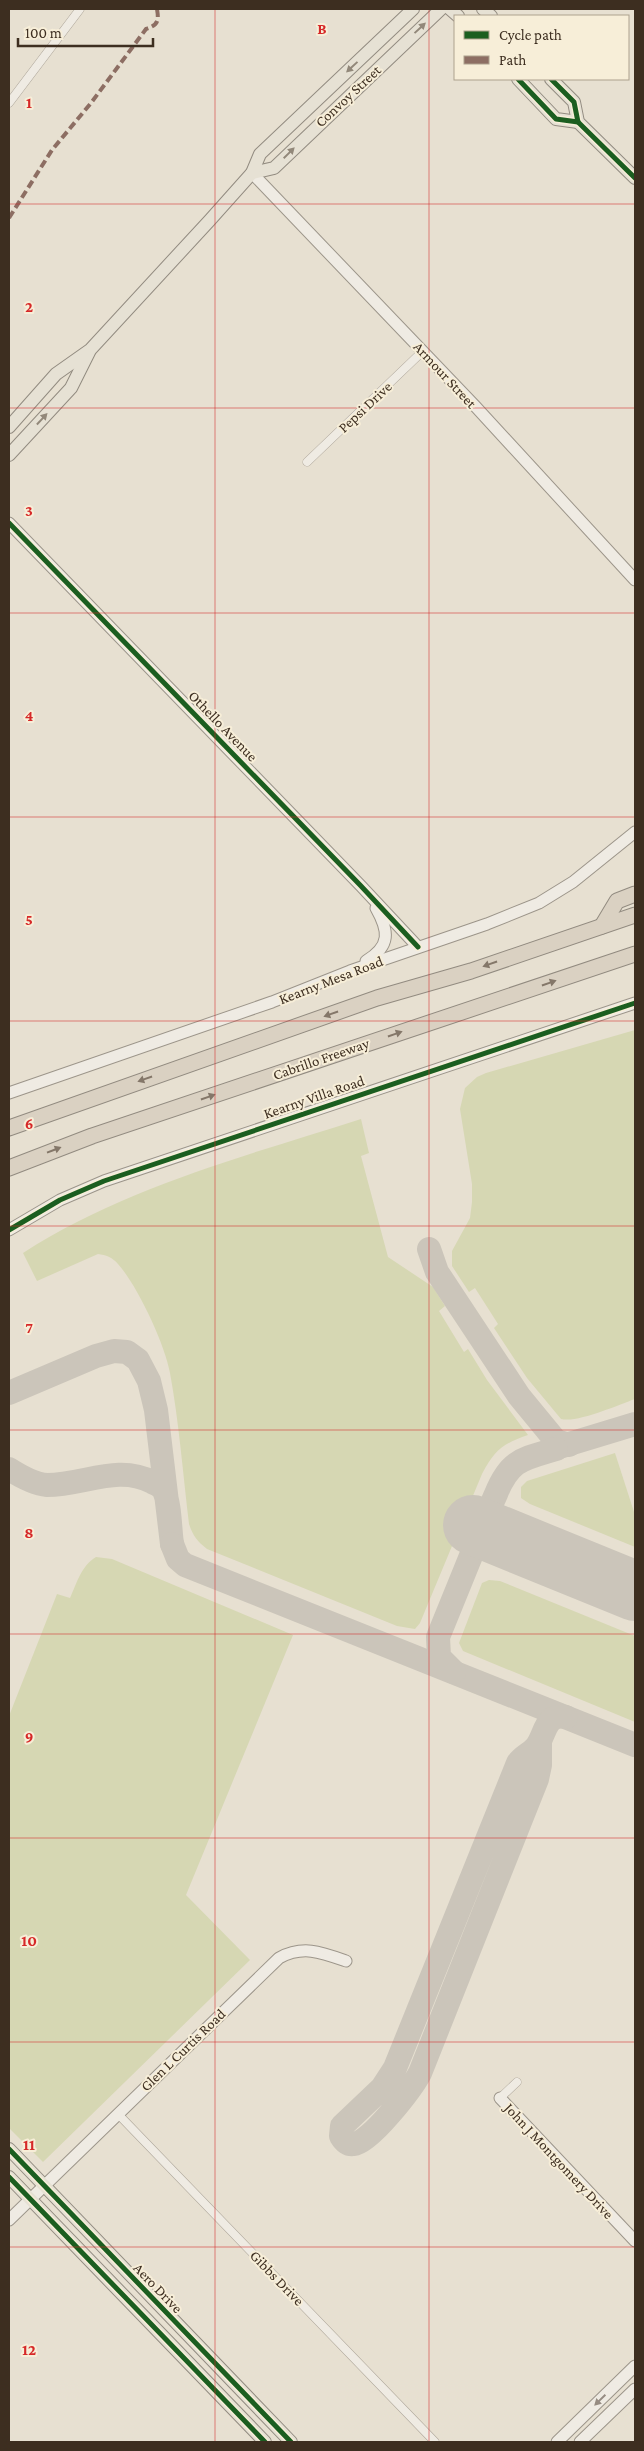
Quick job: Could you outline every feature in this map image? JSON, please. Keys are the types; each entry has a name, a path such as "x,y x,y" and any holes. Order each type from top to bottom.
{"highway":[{"path":"602,926 617,901 635,894"},
{"path":"9,1128 377,998 471,971 635,915"},
{"name":"Cabrillo Freeway","path":"9,1168 92,1136 635,954"}],"main road":[{"name":"Convoy Street","path":"9,427 56,374 90,350 252,174 260,154 413,9"},
{"name":"Convoy Street","path":"252,174 274,168 441,9"},
{"path":"519,80 556,119 578,122"},
{"path":"552,80 574,102 578,122 635,178"},
{"name":"Convoy Street","path":"9,455 70,388 90,350"},
{"name":"Aero Drive","path":"9,2149 38,2193 265,2442"},
{"name":"Aero Drive","path":"9,2177 38,2193 291,2442"}],"street":[{"path":"9,103 80,9"},
{"name":"Armour Street","path":"252,174 423,352 635,580"},
{"name":"Pepsi Drive","path":"307,462 423,352"},
{"name":"Othello Avenue","path":"9,523 418,947"},
{"name":"Kearny Mesa Road","path":"9,1093 272,1002 350,971 539,904 573,882 635,832"},
{"path":"350,971 376,955 386,938 386,928 382,918 365,890"},
{"name":"Kearny Villa Road","path":"9,1230 60,1200 104,1181 635,1003"},
{"name":"Glen L Curtis Road","path":"9,2220 279,1958 302,1949 313,1950 346,1961"},
{"name":"John J Montgomery Drive","path":"517,2082 500,2098 635,2241"},
{"name":"Gibbs Drive","path":"118,2114 435,2442"},
{"path":"557,2442 635,2366"},
{"path":"580,2442 635,2389"}],"green space":[{"path":"635,1030 635,1399 587,1416 568,1420 561,1419 527,1378 494,1328 498,1324 475,1288 469,1292 452,1266 452,1251 470,1218 472,1202 472,1184 460,1109 465,1088 477,1077"},
{"path":"361,1119 369,1153 361,1156 388,1257 433,1287 445,1306 439,1311 464,1352 468,1349 487,1380 528,1435 505,1445 495,1453 482,1474 420,1623 415,1629 397,1626 207,1549 194,1535 189,1524 176,1410 167,1361 156,1331 133,1286 116,1262 109,1257 98,1254 37,1281 23,1253 62,1230 144,1191 230,1160"},
{"path":"615,1453 635,1515 635,1547 530,1504 521,1498 521,1487 527,1481"},
{"path":"96,1557 112,1559 293,1635 186,1895 250,1960 43,2162 9,2128 9,1716 57,1594 70,1598 83,1570"},
{"path":"489,1580 500,1581 635,1636 635,1722 463,1651 459,1643 482,1583"}],"taxiway":[{"path":"429,1249 437,1272 519,1396 556,1441 569,1445"},
{"path":"9,1393 96,1356 114,1351 127,1352 138,1360 149,1381 156,1410 172,1544 166,1496 162,1488 154,1483 139,1477 114,1475 47,1485 22,1477 9,1469"},
{"path":"556,1448 635,1424"},
{"path":"454,1672 439,1657 438,1637 475,1546 486,1537 506,1539 494,1531 488,1516 501,1482 512,1467 519,1462 556,1449"},
{"path":"172,1544 178,1559 185,1565 635,1745"},
{"path":"540,1741 540,1765 537,1779 420,2073 400,2102 370,2135 354,2144 348,2143 341,2136 342,2126 382,2088 395,2068 518,1763 536,1747 546,1726 553,1718 566,1717"}],"runway":[{"path":"473,1525 635,1591"}],"marked path":[{"path":"9,218 52,150 91,103 146,29 157,22 157,9"}],"cycle path":[{"path":"519,80 556,119 578,122"},
{"path":"552,80 574,102 578,122 635,178"},
{"path":"9,523 418,947"},
{"path":"9,1230 60,1200 104,1181 635,1003"},
{"path":"9,2149 291,2442"},
{"path":"9,2177 265,2442"}]}
